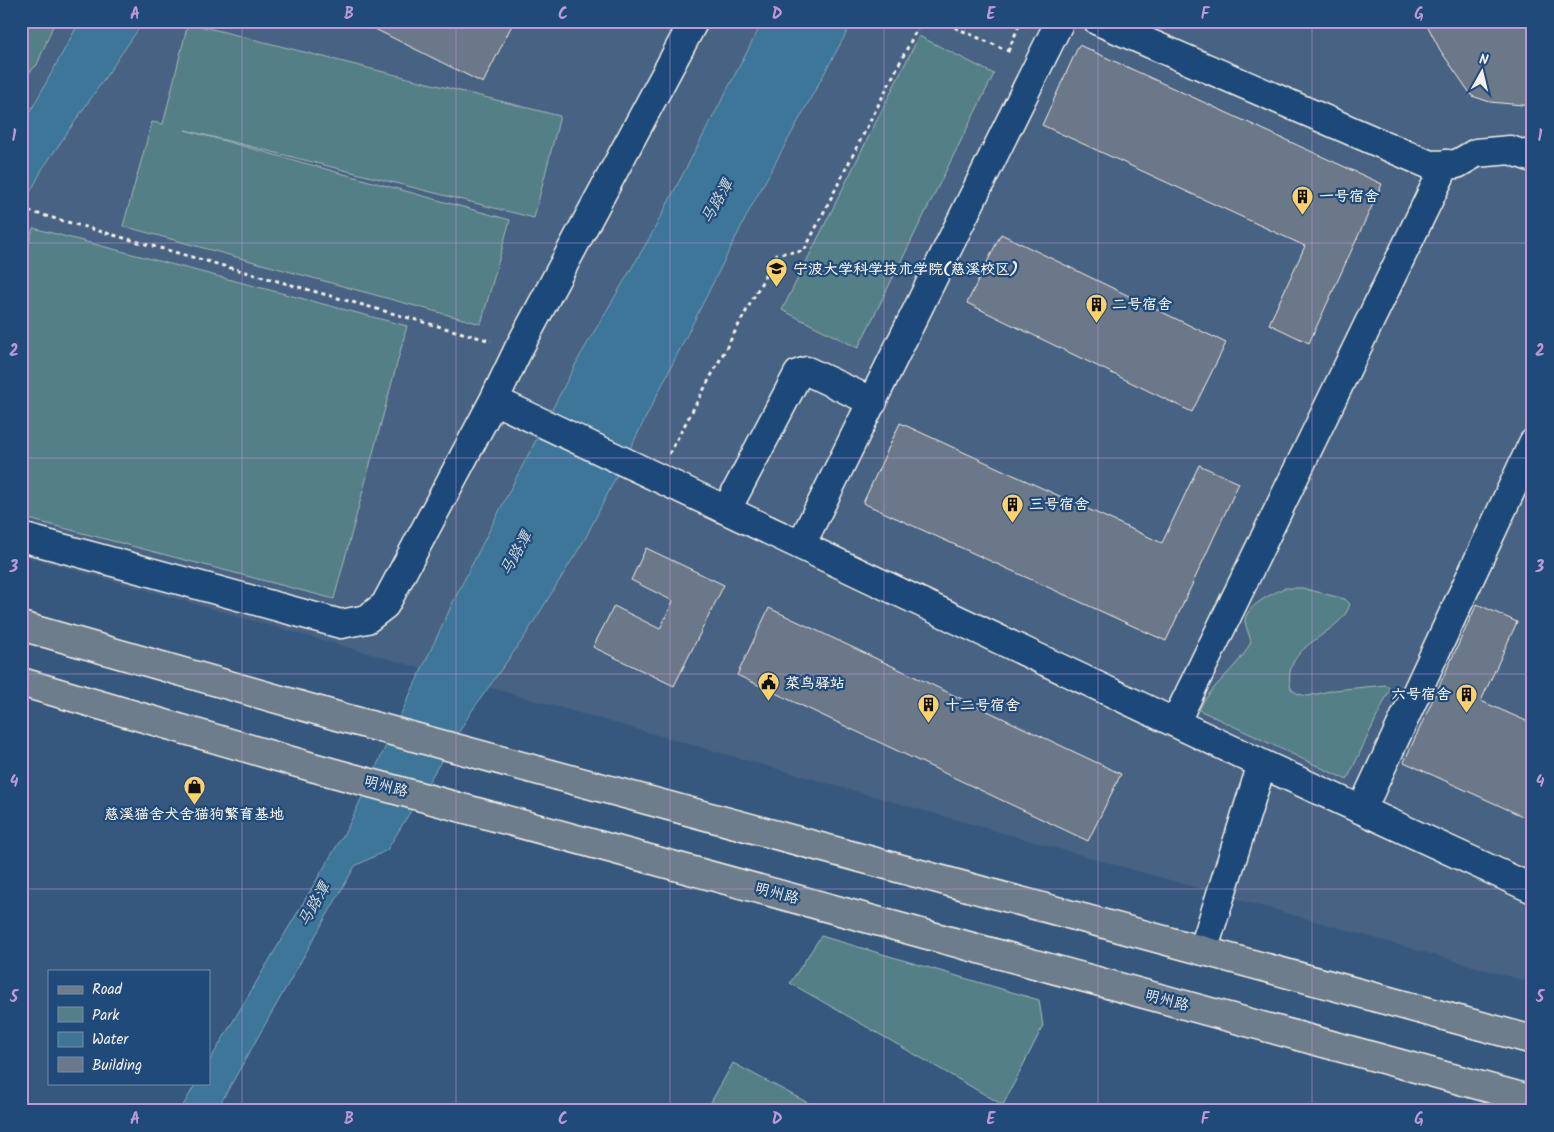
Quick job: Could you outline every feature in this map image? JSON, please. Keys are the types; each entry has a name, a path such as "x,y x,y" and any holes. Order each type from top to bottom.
{"main road":[{"path":"21,626 344,718 1533,1040"},
{"name":"明州路","path":"21,682 312,767 425,796 1533,1100"}],"street":[{"path":"21,537 342,624 368,619 385,605 494,400 518,348 694,21"},
{"path":"802,545 1060,21"},
{"path":"1098,21 1430,165 1457,164 1476,153 1510,150 1533,158"},
{"path":"1175,723 1446,164"},
{"path":"727,509 798,374 807,371 872,402"},
{"path":"494,400 1262,764 1533,888"},
{"path":"1362,809 1533,444"},
{"path":"1203,951 1262,764"}],"path":[{"path":"657,476 777,254 804,251 921,21"},
{"path":"940,21 1039,65"},
{"path":"957,29 960,21"},
{"path":"1008,51 1021,21"},
{"path":"21,209 518,348"}],"shaded area":[{"name":"宁波大学科学技术学院(慈溪校区)","path":"21,21 1533,21 1533,983 21,555"}],"green space":[{"path":"21,21 55,21 37,65 21,80"},
{"path":"188,23 560,116 534,218 185,130 510,220 481,324 123,226 152,122 163,124"},
{"path":"919,36 994,74 858,348 782,310"},
{"path":"33,228 407,326 334,599 21,517 21,273"},
{"path":"1284,588 1302,588 1345,599 1350,604 1345,615 1302,650 1294,661 1290,673 1291,689 1298,694 1308,696 1334,690 1386,685 1390,689 1347,780 1199,710 1210,692 1246,652 1251,642 1245,622 1250,610 1260,601"},
{"path":"821,936 1039,1000 1043,1026 1003,1105 790,983"},
{"path":"733,1063 823,1111 706,1111"}],"water":[{"path":"80,21 144,21 43,168 21,210 21,122 30,112"},
{"name":"马路潭","path":"763,21 853,21 750,209 585,539 525,636 471,712 387,850 355,866 216,1111 180,1111 195,1084 210,1084 210,1060 348,827 455,598 514,482 581,354 650,237"}],"building":[{"path":"359,21 514,21 483,83"},
{"path":"1425,21 1533,21 1533,106 1490,102 1472,96 1440,50"},
{"name":"一号宿舍","path":"1079,45 1382,184 1309,343 1269,324 1305,246 1042,125"},
{"name":"二号宿舍","path":"1001,234 1226,343 1192,412 967,303"},
{"name":"三号宿舍","path":"900,423 1162,543 1199,465 1239,483 1166,641 863,503"},
{"path":"646,548 724,585 674,686 593,647 614,606 660,629 673,601 631,580"},
{"name":"六号宿舍","path":"1477,604 1517,622 1481,701 1533,724 1533,821 1404,762"},
{"name":"十二号宿舍","path":"769,608 1121,774 1088,841 737,675"}],"place":[{"name":"一号宿舍","path":"1303,215"},
{"name":"宁波大学科学技术学院(慈溪校区)","path":"777,288"},
{"name":"二号宿舍","path":"1096,323"},
{"name":"三号宿舍","path":"1013,523"},
{"name":"菜鸟驿站","path":"769,702"},
{"name":"六号宿舍","path":"1467,713"},
{"name":"十二号宿舍","path":"929,724"},
{"name":"慈溪猫舍犬舍猫狗繁育基地","path":"194,805"}]}
